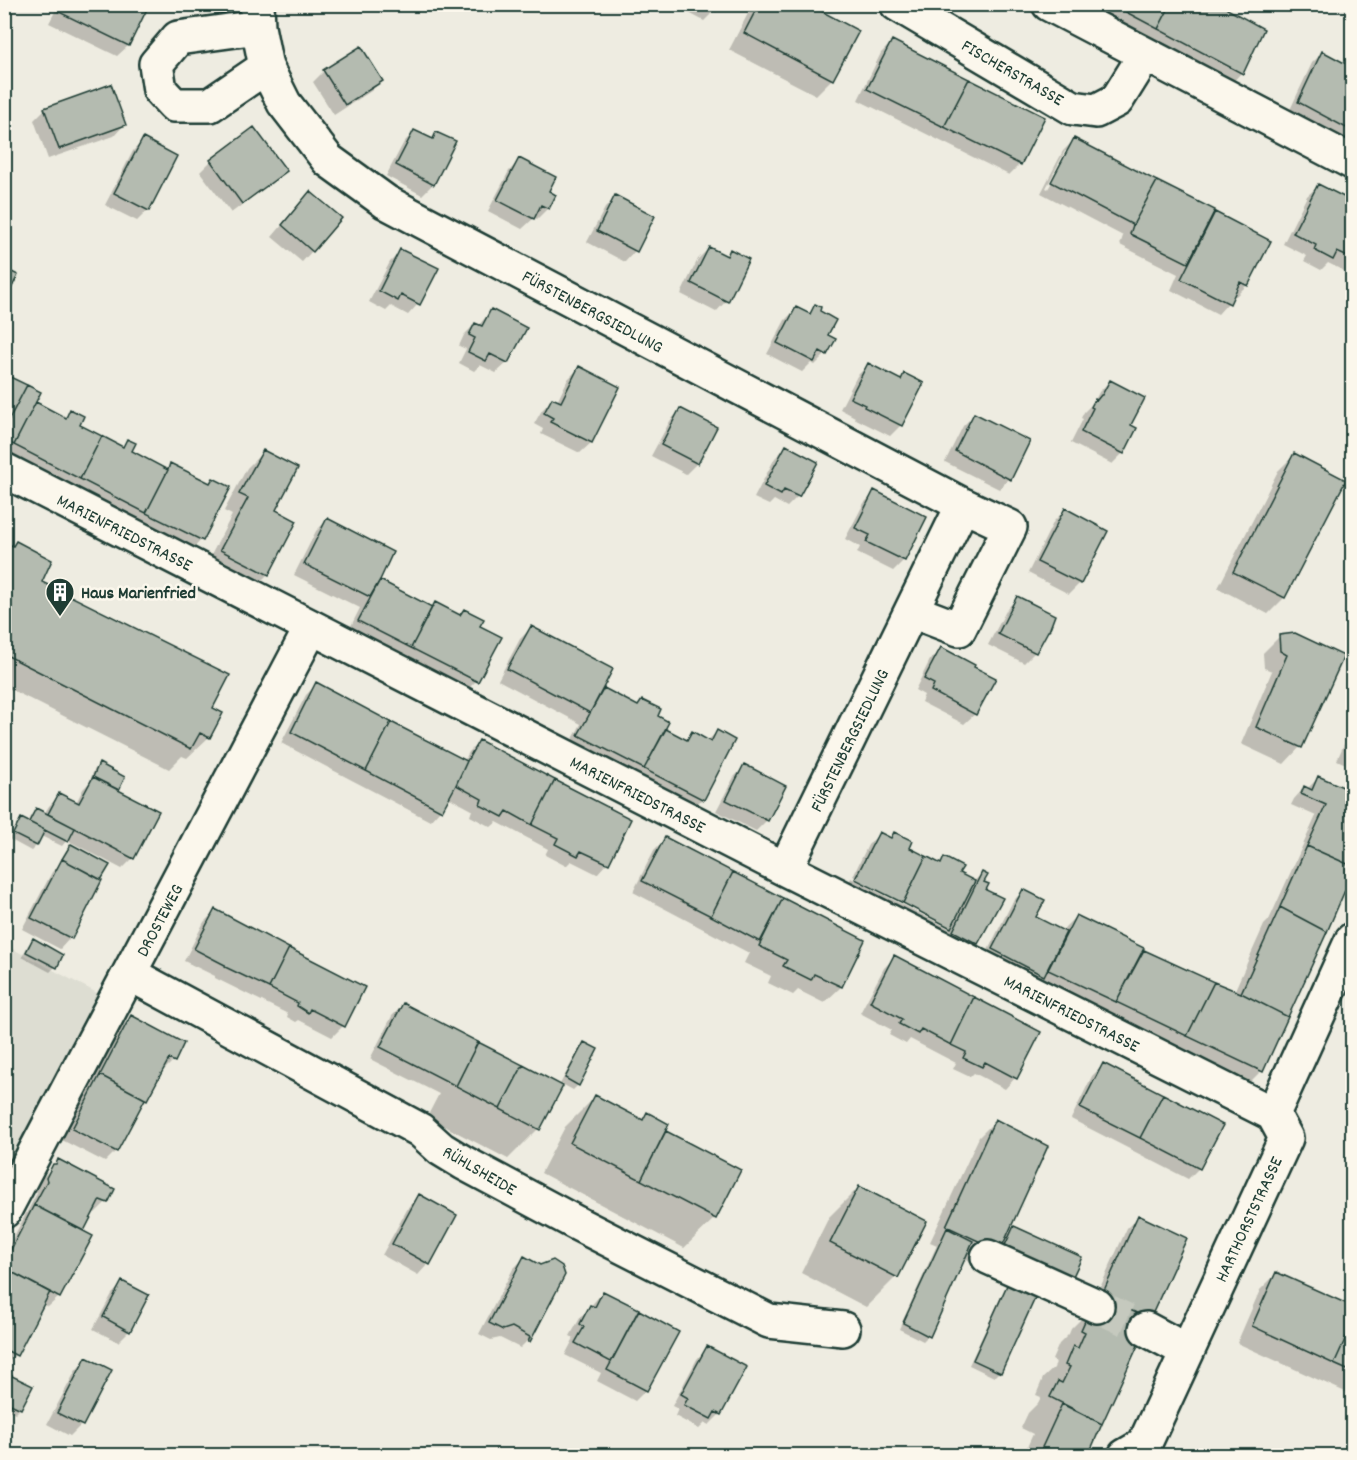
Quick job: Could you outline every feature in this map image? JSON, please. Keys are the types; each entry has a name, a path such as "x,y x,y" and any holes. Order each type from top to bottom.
{"street":[{"name":"FISCHERSTRASSE","path":"897,4 1073,108 1096,111 1117,100 1145,55"},
{"path":"1049,4 1353,162"},
{"name":"FÜRSTENBERGSIEDLUNG","path":"266,67 210,105 174,105 160,90 156,64 177,38 258,16 266,67 284,103 328,160 386,202 963,505 1010,527 959,629 912,611"},
{"name":"MARIENFRIEDSTRASSE","path":"4,470 785,869 1273,1114"},
{"name":"FÜRSTENBERGSIEDLUNG","path":"785,869 963,505"},
{"name":"DROSTEWEG","path":"4,1211 311,628"},
{"path":"1273,1114 1353,940"},
{"name":"RÜHLSHEIDE","path":"130,974 420,1130 441,1149 464,1163 769,1322 843,1329"},
{"name":"HARTHORSTSTRASSE","path":"1125,1455 1144,1445 1286,1138 1273,1114"},
{"path":"988,1257 1097,1306"},
{"path":"1146,1329 1187,1350"}],"shaded area":[{"path":"5,945 101,995 5,1172"}],"building":[{"path":"63,4 138,4 147,9 129,46 59,12"},
{"path":"703,4 719,4 716,11"},
{"path":"759,4 817,4 823,8 821,11 859,31 833,80 744,33"},
{"path":"1111,4 1171,4 1158,29"},
{"path":"1171,4 1229,4 1227,9 1264,29 1243,74 1158,29"},
{"path":"892,40 969,79 944,127 867,89"},
{"path":"361,46 383,81 345,105 323,70"},
{"path":"1322,51 1352,67 1352,131 1298,102"},
{"path":"969,79 1045,117 1021,165 944,127"},
{"path":"111,84 126,125 59,149 44,108"},
{"path":"254,127 287,171 242,204 210,160"},
{"path":"414,130 433,139 436,132 456,141 434,185 396,165"},
{"path":"143,138 177,156 149,211 114,193"},
{"path":"1074,138 1157,181 1133,225 1051,182"},
{"path":"519,158 556,177 549,191 556,195 549,209 541,205 534,219 497,200"},
{"path":"1157,181 1215,210 1188,263 1130,234"},
{"path":"1318,184 1352,201 1352,254 1350,258 1337,252 1333,260 1314,250 1316,245 1293,233"},
{"path":"310,191 342,218 313,252 282,225"},
{"path":"615,195 655,216 637,252 597,231"},
{"path":"1215,212 1271,241 1248,286 1240,282 1230,304 1181,279"},
{"path":"709,247 727,256 730,249 749,259 728,302 691,283"},
{"path":"400,249 439,268 420,305 401,295 398,301 379,291"},
{"path":"4,268 18,275 4,303"},
{"path":"815,304 821,307 820,311 836,320 828,335 836,339 827,355 820,351 814,362 777,343 796,307 810,314"},
{"path":"491,309 527,328 508,363 490,354 486,361 468,352 475,338 469,335 475,323 482,326"},
{"path":"868,363 901,380 904,373 924,383 902,426 850,398"},
{"path":"579,366 620,387 592,443 550,422 553,418 544,413 552,398 561,402"},
{"path":"4,374 27,385 4,429"},
{"path":"1110,380 1145,398 1131,425 1137,428 1124,454 1081,432 1095,399 1097,400 1102,395"},
{"path":"27,385 41,392 14,445 4,440 4,429"},
{"path":"36,402 66,418 70,409 84,416 80,425 102,436 80,479 14,445"},
{"path":"680,408 717,427 698,464 661,445"},
{"path":"974,413 1030,441 1011,480 955,451"},
{"path":"102,436 123,447 127,439 136,443 132,451 168,470 146,513 80,479"},
{"path":"786,445 818,462 799,497 784,490 781,495 764,486"},
{"path":"263,450 298,468 276,510 297,521 269,575 220,550 248,498 239,494"},
{"path":"1294,453 1346,480 1285,598 1233,572"},
{"path":"170,463 210,483 213,478 231,487 203,541 146,513"},
{"path":"874,490 927,517 905,561 866,542 870,535 855,528"},
{"path":"1065,508 1108,531 1081,584 1037,562"},
{"path":"327,518 393,552 370,597 304,564"},
{"name":"Haus Marienfried","path":"16,541 52,560 42,582 230,675 213,708 223,713 210,738 200,733 191,749 4,654 4,542 13,546"},
{"path":"380,580 432,607 411,648 358,621"},
{"path":"1017,596 1055,615 1036,653 998,634"},
{"path":"435,602 460,615 464,609 484,619 480,626 502,637 478,682 411,648"},
{"path":"531,626 613,669 590,713 507,669"},
{"path":"1295,633 1344,656 1302,748 1256,727 1287,655 1280,651 1279,635"},
{"path":"941,647 996,678 976,715 931,691 934,684 924,679"},
{"path":"316,682 391,722 366,771 291,732"},
{"path":"604,688 638,706 642,700 661,709 658,716 669,722 644,769 578,735"},
{"path":"391,722 467,761 442,811 366,771"},
{"path":"666,729 687,740 692,731 711,742 717,730 735,740 704,800 644,769"},
{"path":"479,740 555,780 532,825 507,811 503,817 480,805 482,799 456,785"},
{"path":"99,763 125,777 119,790 93,777"},
{"path":"744,764 786,786 768,821 726,800"},
{"path":"1318,776 1352,791 1352,866 1307,846 1326,805 1301,794 1304,786 1312,790"},
{"path":"93,777 159,811 134,859 48,814 59,793 79,803"},
{"path":"555,780 631,819 609,864 581,851 578,856 555,844 558,838 532,825"},
{"path":"36,808 75,828 68,842 29,822"},
{"path":"21,818 45,830 37,846 13,834"},
{"path":"879,832 891,838 894,832 913,841 910,848 926,856 903,903 855,879"},
{"path":"665,837 733,872 711,916 642,881"},
{"path":"71,844 110,865 101,880 62,859"},
{"path":"1307,846 1352,866 1352,874 1327,932 1280,907"},
{"path":"926,856 941,864 944,857 963,867 959,873 975,881 951,928 903,903"},
{"path":"62,859 102,880 72,939 31,918"},
{"path":"733,872 783,898 760,942 711,916"},
{"path":"982,872 988,875 984,882 989,884 986,890 1003,898 978,944 953,931"},
{"path":"1023,889 1045,900 1036,917 1066,932 1044,976 992,949"},
{"path":"783,898 865,940 842,987 814,974 811,980 783,966 787,960 759,946"},
{"path":"1280,907 1327,932 1288,1017 1241,993"},
{"path":"215,909 289,948 269,988 194,949"},
{"path":"1076,915 1144,948 1116,1002 1048,970"},
{"path":"33,938 63,955 57,968 26,952"},
{"path":"289,948 365,987 345,1027 310,1009 308,1013 297,1006 298,1003 269,988"},
{"path":"1144,950 1214,982 1187,1036 1116,1002"},
{"path":"894,955 974,997 951,1045 921,1029 918,1034 899,1024 902,1019 870,1002"},
{"path":"1214,982 1288,1017 1263,1072 1187,1036"},
{"path":"974,997 1041,1032 1017,1079 985,1062 982,1067 963,1058 966,1052 951,1045"},
{"path":"403,1003 478,1042 456,1086 380,1047"},
{"path":"131,1015 184,1043 175,1062 169,1059 147,1100 100,1075"},
{"path":"478,1042 523,1065 500,1109 456,1086"},
{"path":"584,1042 598,1049 579,1086 565,1078"},
{"path":"1103,1063 1163,1094 1140,1138 1080,1108"},
{"path":"523,1065 563,1086 540,1130 500,1109"},
{"path":"100,1075 145,1099 117,1152 72,1129"},
{"path":"1163,1094 1223,1125 1200,1169 1140,1138"},
{"path":"595,1095 643,1120 647,1112 669,1124 641,1180 570,1143"},
{"path":"995,1119 1048,1146 1000,1251 946,1226"},
{"path":"666,1131 741,1170 716,1219 641,1180"},
{"path":"58,1159 115,1189 108,1203 100,1200 84,1231 34,1205 53,1164 56,1164"},
{"path":"859,1186 927,1221 898,1278 830,1243"},
{"path":"419,1194 457,1215 430,1265 392,1244"},
{"path":"34,1205 93,1236 60,1298 4,1268 4,1263"},
{"path":"1138,1215 1187,1238 1150,1319 1101,1297"},
{"path":"1014,1226 1082,1257 1069,1285 1001,1254"},
{"path":"947,1228 973,1241 930,1337 903,1323"},
{"path":"524,1256 540,1265 553,1260 562,1266 565,1275 530,1342 528,1342 530,1337 512,1327 503,1330 489,1323"},
{"path":"4,1268 50,1292 17,1356 4,1349"},
{"path":"1276,1272 1352,1306 1352,1324 1334,1364 1252,1326"},
{"path":"122,1281 149,1295 130,1332 103,1317"},
{"path":"1008,1283 1036,1296 1001,1373 973,1360"},
{"path":"603,1291 639,1309 611,1362 575,1343 584,1327 580,1324 590,1305 595,1307"},
{"path":"1101,1297 1150,1319 1102,1424 1050,1397 1058,1381 1062,1383 1070,1367 1065,1365 1073,1346 1078,1348 1085,1332 1081,1330 1089,1312"},
{"path":"639,1310 679,1332 647,1391 607,1370"},
{"path":"1352,1324 1352,1372 1334,1364"},
{"path":"707,1346 747,1367 721,1415 715,1412 711,1419 684,1405 688,1398 681,1394"},
{"path":"86,1357 112,1370 83,1426 57,1413"},
{"path":"10,1375 33,1386 21,1409 4,1401 4,1385"},
{"path":"1062,1404 1102,1424 1088,1456 1038,1456"}],"tunnel":[{"path":"1097,1306 1146,1329"}],"place":[{"name":"Haus Marienfried","path":"60,618"}]}
